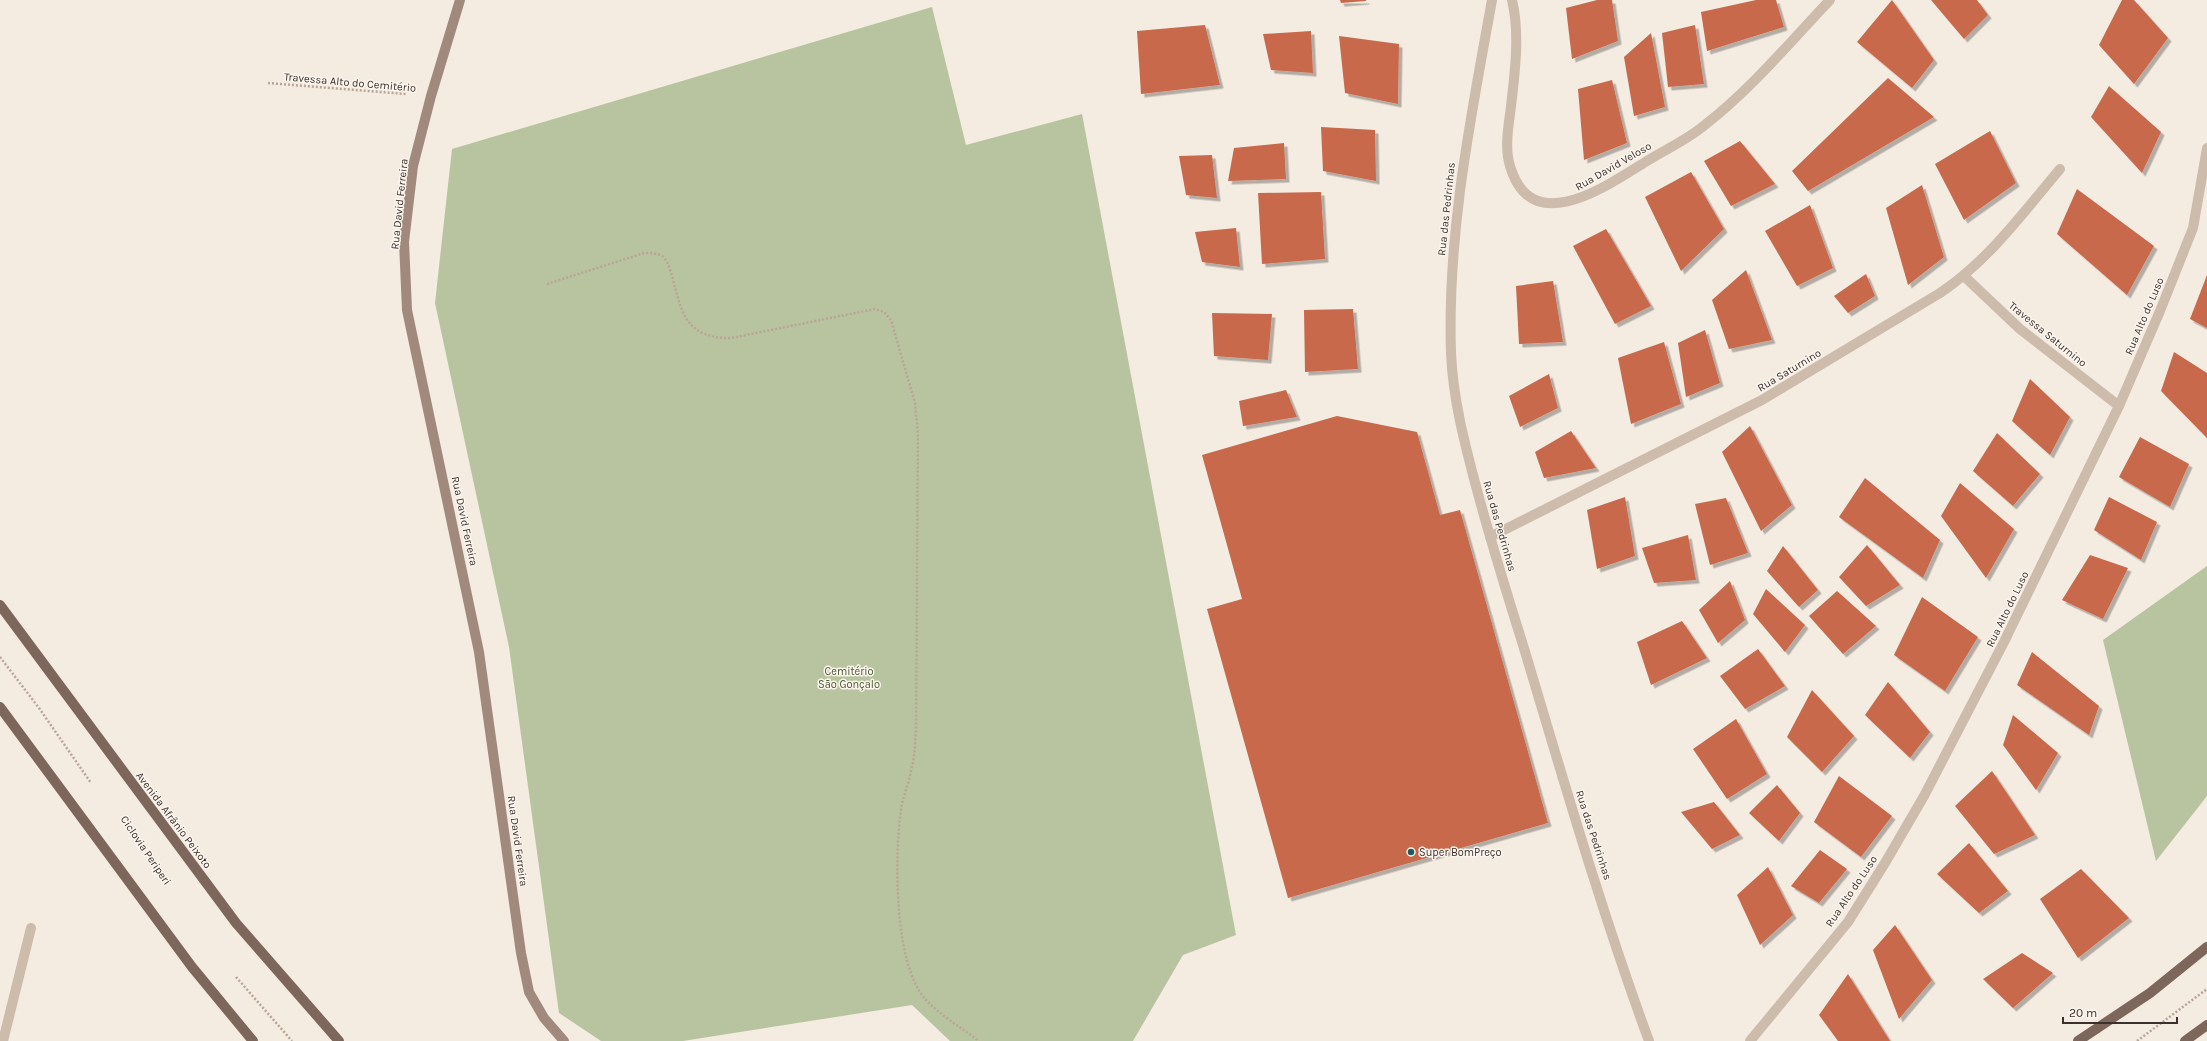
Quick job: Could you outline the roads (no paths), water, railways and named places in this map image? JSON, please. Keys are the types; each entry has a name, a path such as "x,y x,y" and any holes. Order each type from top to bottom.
{"main road":[{"name":"Rua David Ferreira","path":"460,0 430,96 413,166 404,242 406,310 479,652 521,953 529,992 544,1018 564,1041"},
{"name":"Avenida Afrânio Peixoto","path":"0,606 236,923 339,1041"},
{"path":"0,707 192,966 253,1041"},
{"path":"2078,1041 2150,993 2207,947"},
{"path":"2185,1041 2207,1025"}],"street":[{"name":"Rua das Pedrinhas","path":"1492,0 1457,203 1452,270 1451,355 1461,431 1490,537 1582,839 1649,1041"},
{"name":"Rua David Veloso","path":"1512,0 1515,51 1508,139 1510,165 1518,184 1531,197 1546,204 1562,204 1580,199 1705,125 1735,99 1830,0"},
{"name":"Rua Alto do Luso","path":"1750,1041 1848,922 1893,850 1924,796 2004,642 2119,406 2192,228 2207,148"},
{"name":"Rua Saturnino","path":"1490,537 1762,400 1964,276 2003,236 2060,169"},
{"name":"Travessa Saturnino","path":"1964,276 2020,329 2119,406"},
{"path":"3,1041 31,928"}],"place":[{"name":"Super BomPreço","path":"1411,852"}],"park label":[{"name":"Cemitério São Gonçalo","path":"849,677"}]}
